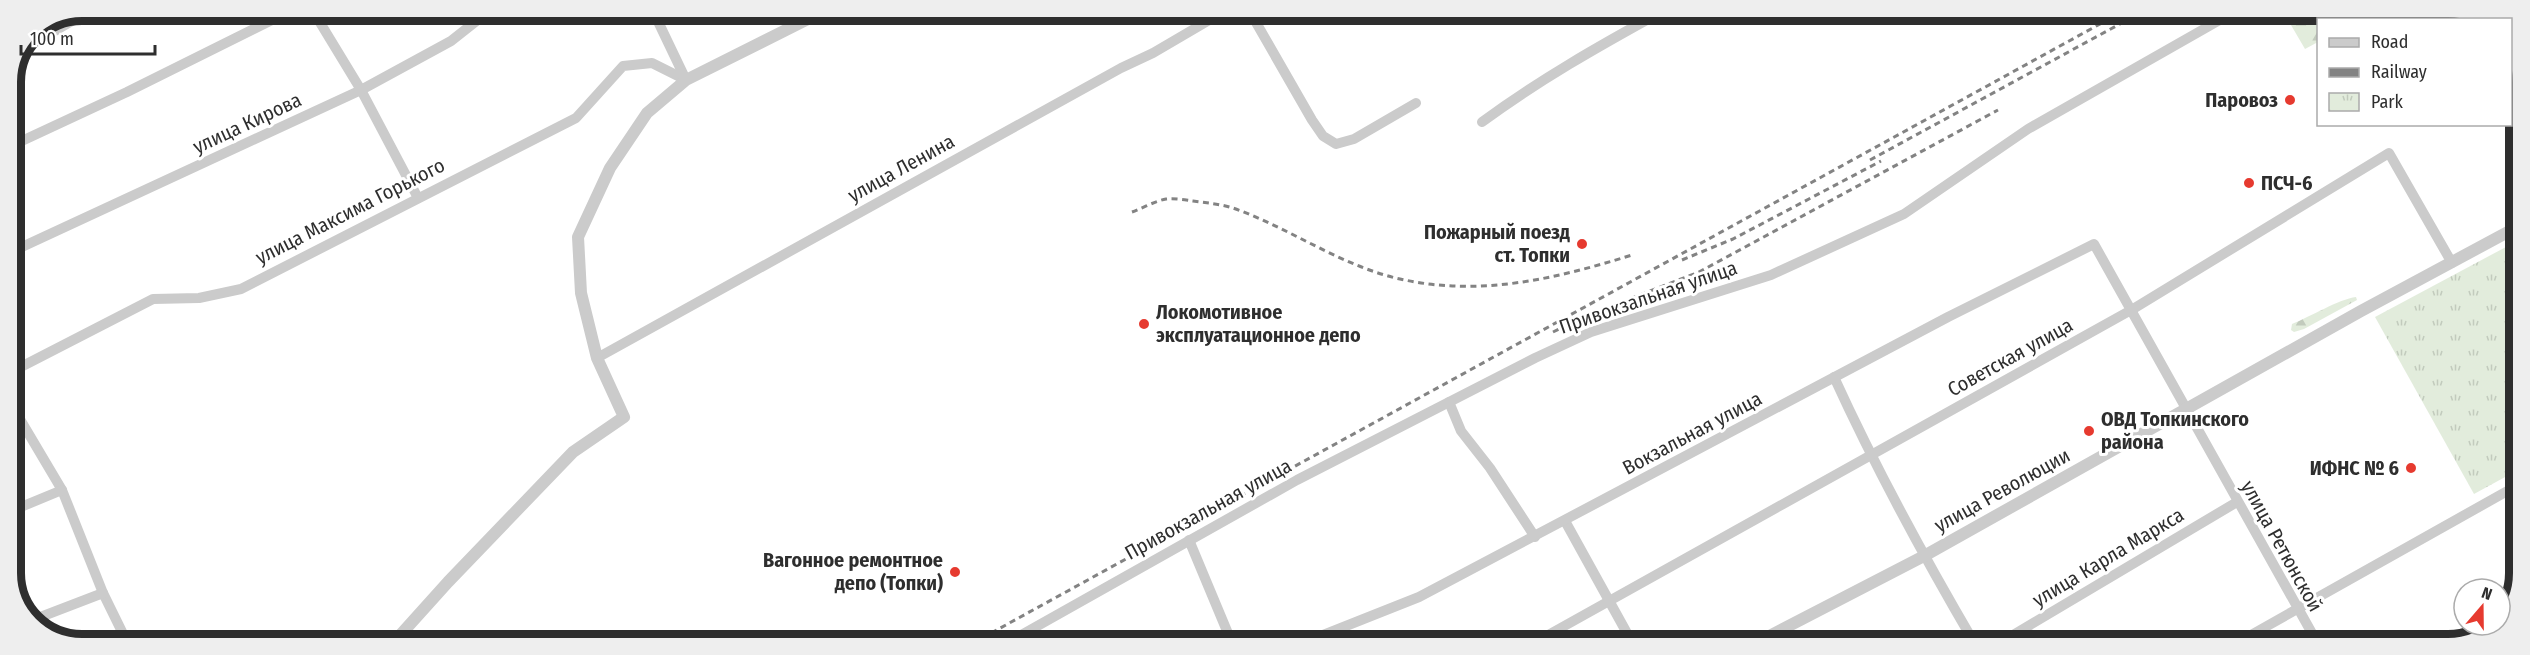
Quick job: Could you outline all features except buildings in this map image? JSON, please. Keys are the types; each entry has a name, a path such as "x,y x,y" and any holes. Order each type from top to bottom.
{"street":[{"path":"21,141 127,92 270,21"},
{"path":"319,21 361,90 417,198"},
{"name":"улица Кирова","path":"21,247 361,90 451,41 476,21"},
{"path":"658,21 686,80"},
{"path":"401,634 573,452 624,417 597,358 580,292 578,237 610,168 647,113 686,80 804,21"},
{"name":"улица Ленина","path":"597,358 854,214 1121,68 1162,48 1207,21"},
{"path":"1255,21 1312,120 1323,136 1335,144 1354,139 1416,103"},
{"path":"1482,122 1528,88 1583,54 1644,21"},
{"name":"Привокзальная улица","path":"1023,634 1297,480 1591,332 1771,275 1904,214 2028,129 2218,21"},
{"path":"36,43 69,22"},
{"name":"улица Максима Горького","path":"21,367 153,299 199,298 241,289 576,118 623,66 652,63 686,80"},
{"name":"Советская улица","path":"1551,634 2133,309 2390,153 2452,262"},
{"name":"улица Революции","path":"1773,634 1924,556 2361,311 2509,231"},
{"name":"улица Ретюнской","path":"2094,243 2133,309 2186,410 2312,634"},
{"name":"Вокзальная улица","path":"1326,634 1419,597 1834,377 2094,243"},
{"path":"1834,377 1870,455 1969,634"},
{"path":"1449,402 1461,430 1490,468 1535,537"},
{"path":"21,421 62,490 103,593 123,634"},
{"path":"21,507 62,490"},
{"path":"2253,634 2509,490"},
{"name":"улица Карла Маркса","path":"2015,634 2237,502"},
{"path":"1565,521 1628,634"},
{"path":"1189,540 1228,634"},
{"path":"40,617 103,593"}],"green space":[{"path":"2289,21 2317,21 2317,43 2305,49"},
{"path":"2509,245 2509,475 2474,494 2375,317"},
{"path":"2356,297 2357,300 2304,329 2294,332 2291,330 2292,324"}],"railway":[{"path":"989,634 2105,21"},
{"path":"1870,160 2125,21"},
{"path":"1553,332 1583,317 1699,272 1998,110"},
{"path":"1682,260 1733,239 1881,161"},
{"path":"1132,212 1166,199 1228,207 1254,216 1357,265 1400,279 1430,284 1488,286 1517,283 1575,271 1632,255"}],"place":[{"name":"Паровоз","path":"2290,100"},
{"name":"ПСЧ-6","path":"2249,183"},
{"name":"Пожарный поезд ст. Топки","path":"1582,244"},
{"name":"Локомотивное эксплуатационное депо","path":"1144,324"},
{"name":"ОВД Топкинского района","path":"2089,431"},
{"name":"ИФНС № 6","path":"2411,468"},
{"name":"Вагонное ремонтное депо (Топки)","path":"955,572"}]}
